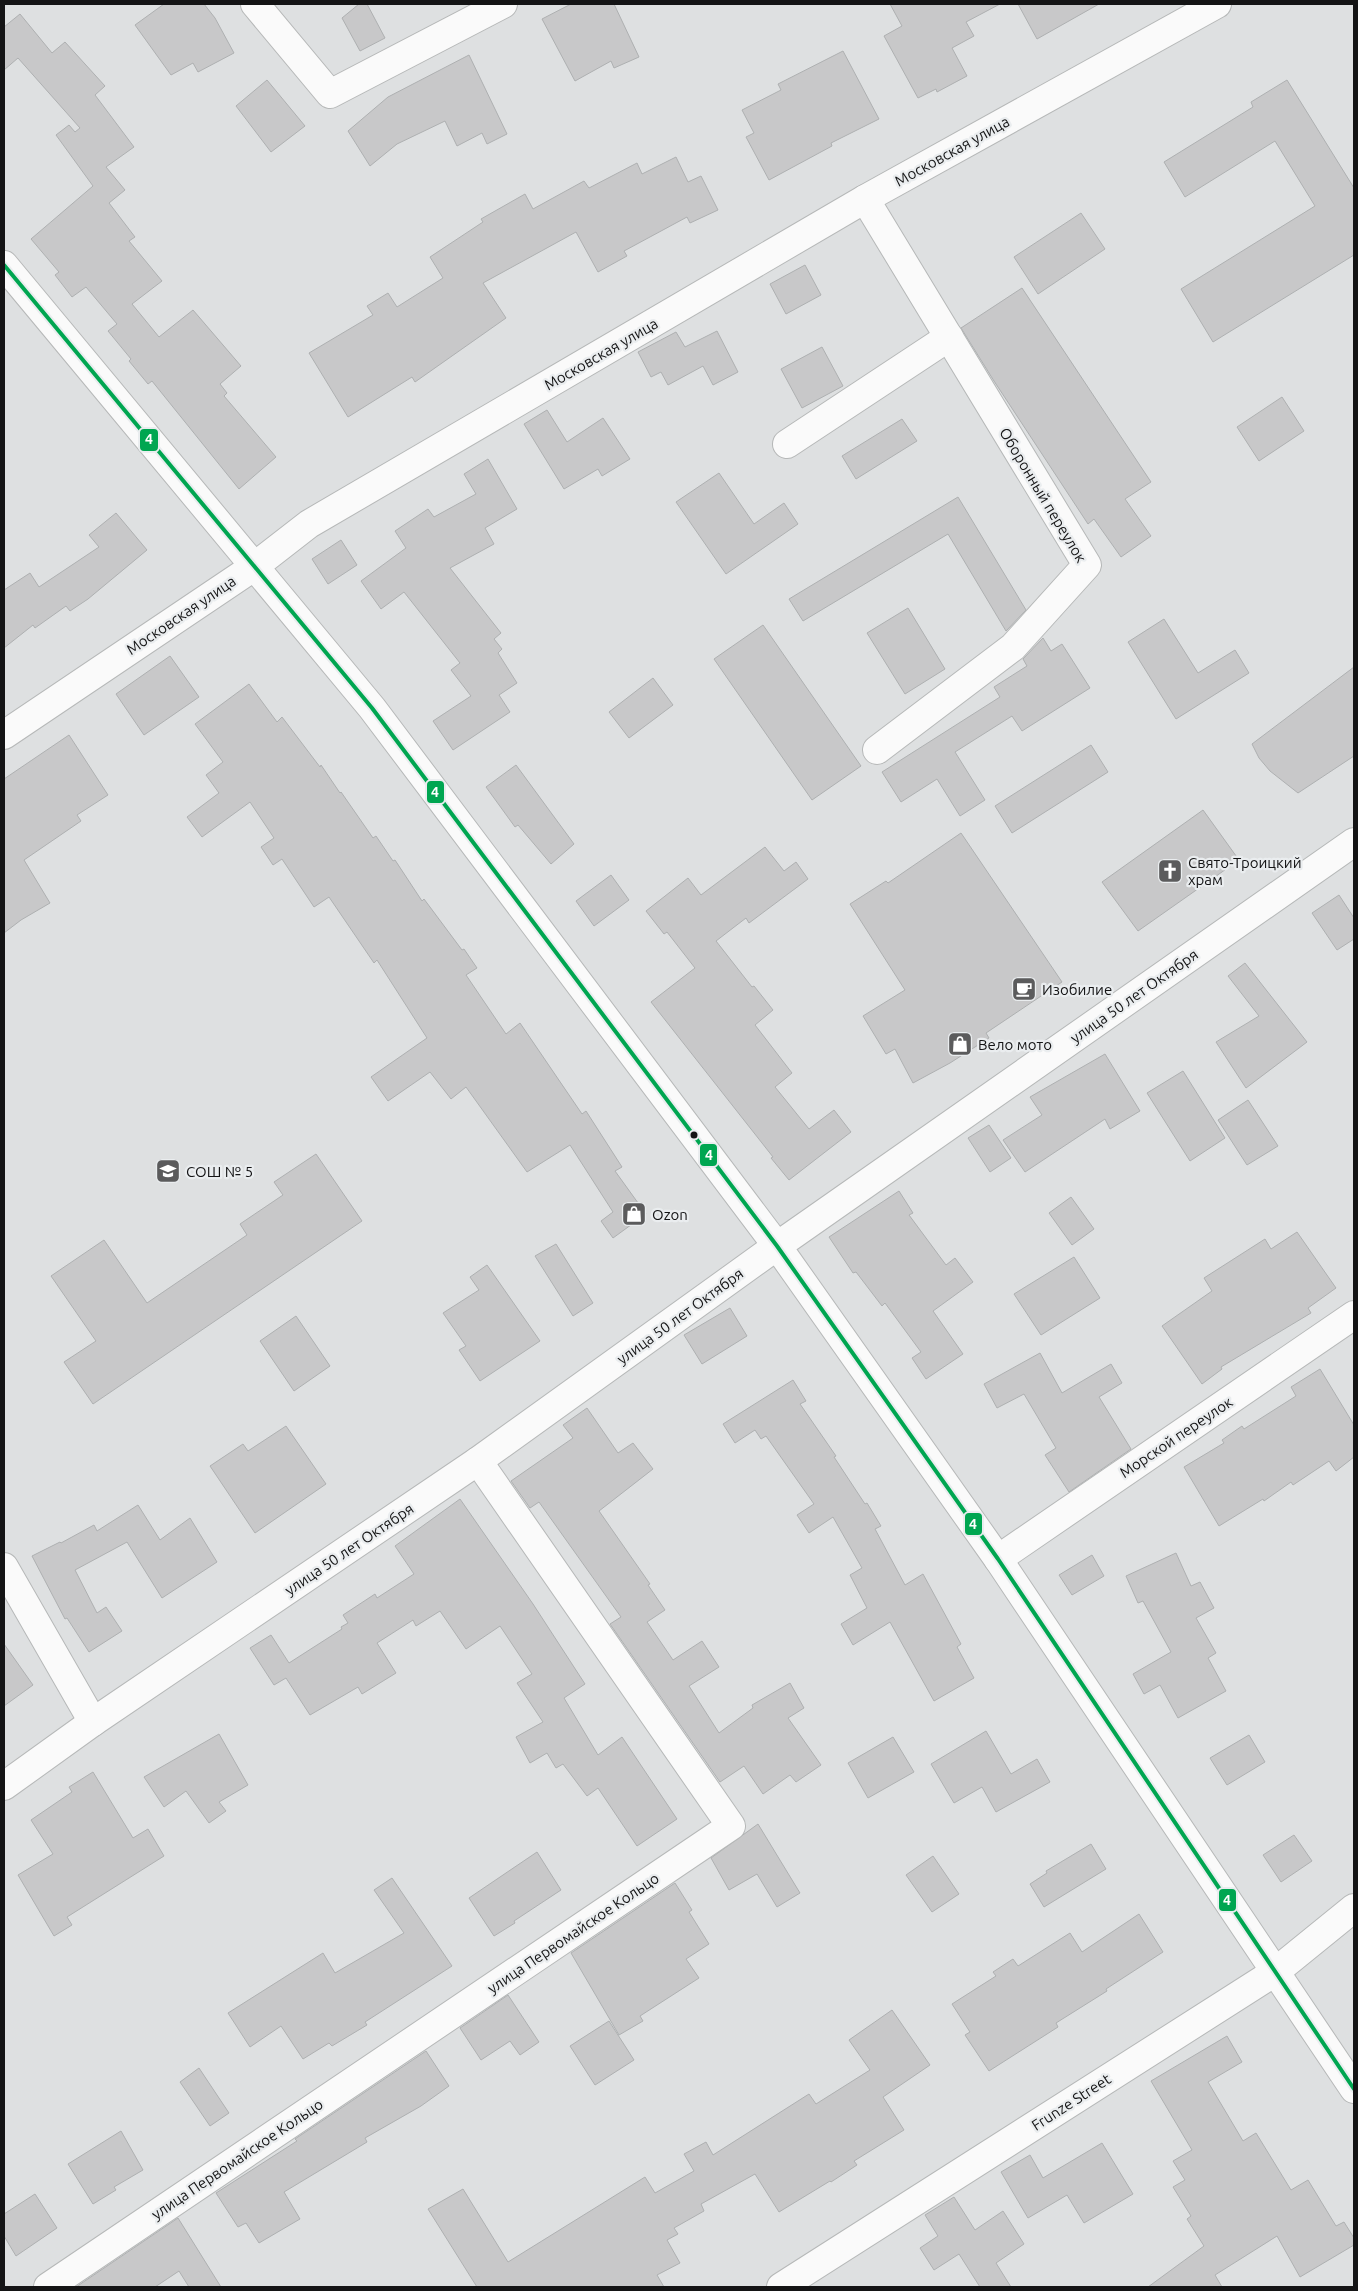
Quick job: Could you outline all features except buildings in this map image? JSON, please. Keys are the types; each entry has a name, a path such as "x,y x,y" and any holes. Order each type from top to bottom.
{"street":[{"path":"255,4 330,94 503,4"},
{"name":"Московская улица","path":"4,735 255,566 309,524 865,200 1217,4"},
{"name":"Оборонный переулок","path":"865,200 1087,565 1014,647 877,750"},
{"path":"4,265 372,708 777,1246 998,1559 1354,2090"},
{"path":"787,444 949,338"},
{"name":"улица 50 лет Октября","path":"4,1786 94,1722 478,1461 777,1246 1354,842"},
{"name":"Морской переулок","path":"998,1559 1354,1316"},
{"name":"улица Первомайское Кольцо","path":"48,2287 730,1826 478,1461"},
{"path":"4,1567 94,1722"},
{"name":"Frunze Street","path":"781,2287 1275,1972 1354,1908"}],"transit line":[{"name":"4","path":"4,265 372,708 777,1246 998,1559 1354,2089"}],"place":[{"name":"Свято-Троицкий храм","path":"1170,871"},
{"name":"Изобилие","path":"1024,989"},
{"name":"Вело мото","path":"960,1044"},
{"name":"СОШ № 5","path":"168,1171"},
{"name":"Ozon","path":"634,1214"}]}
